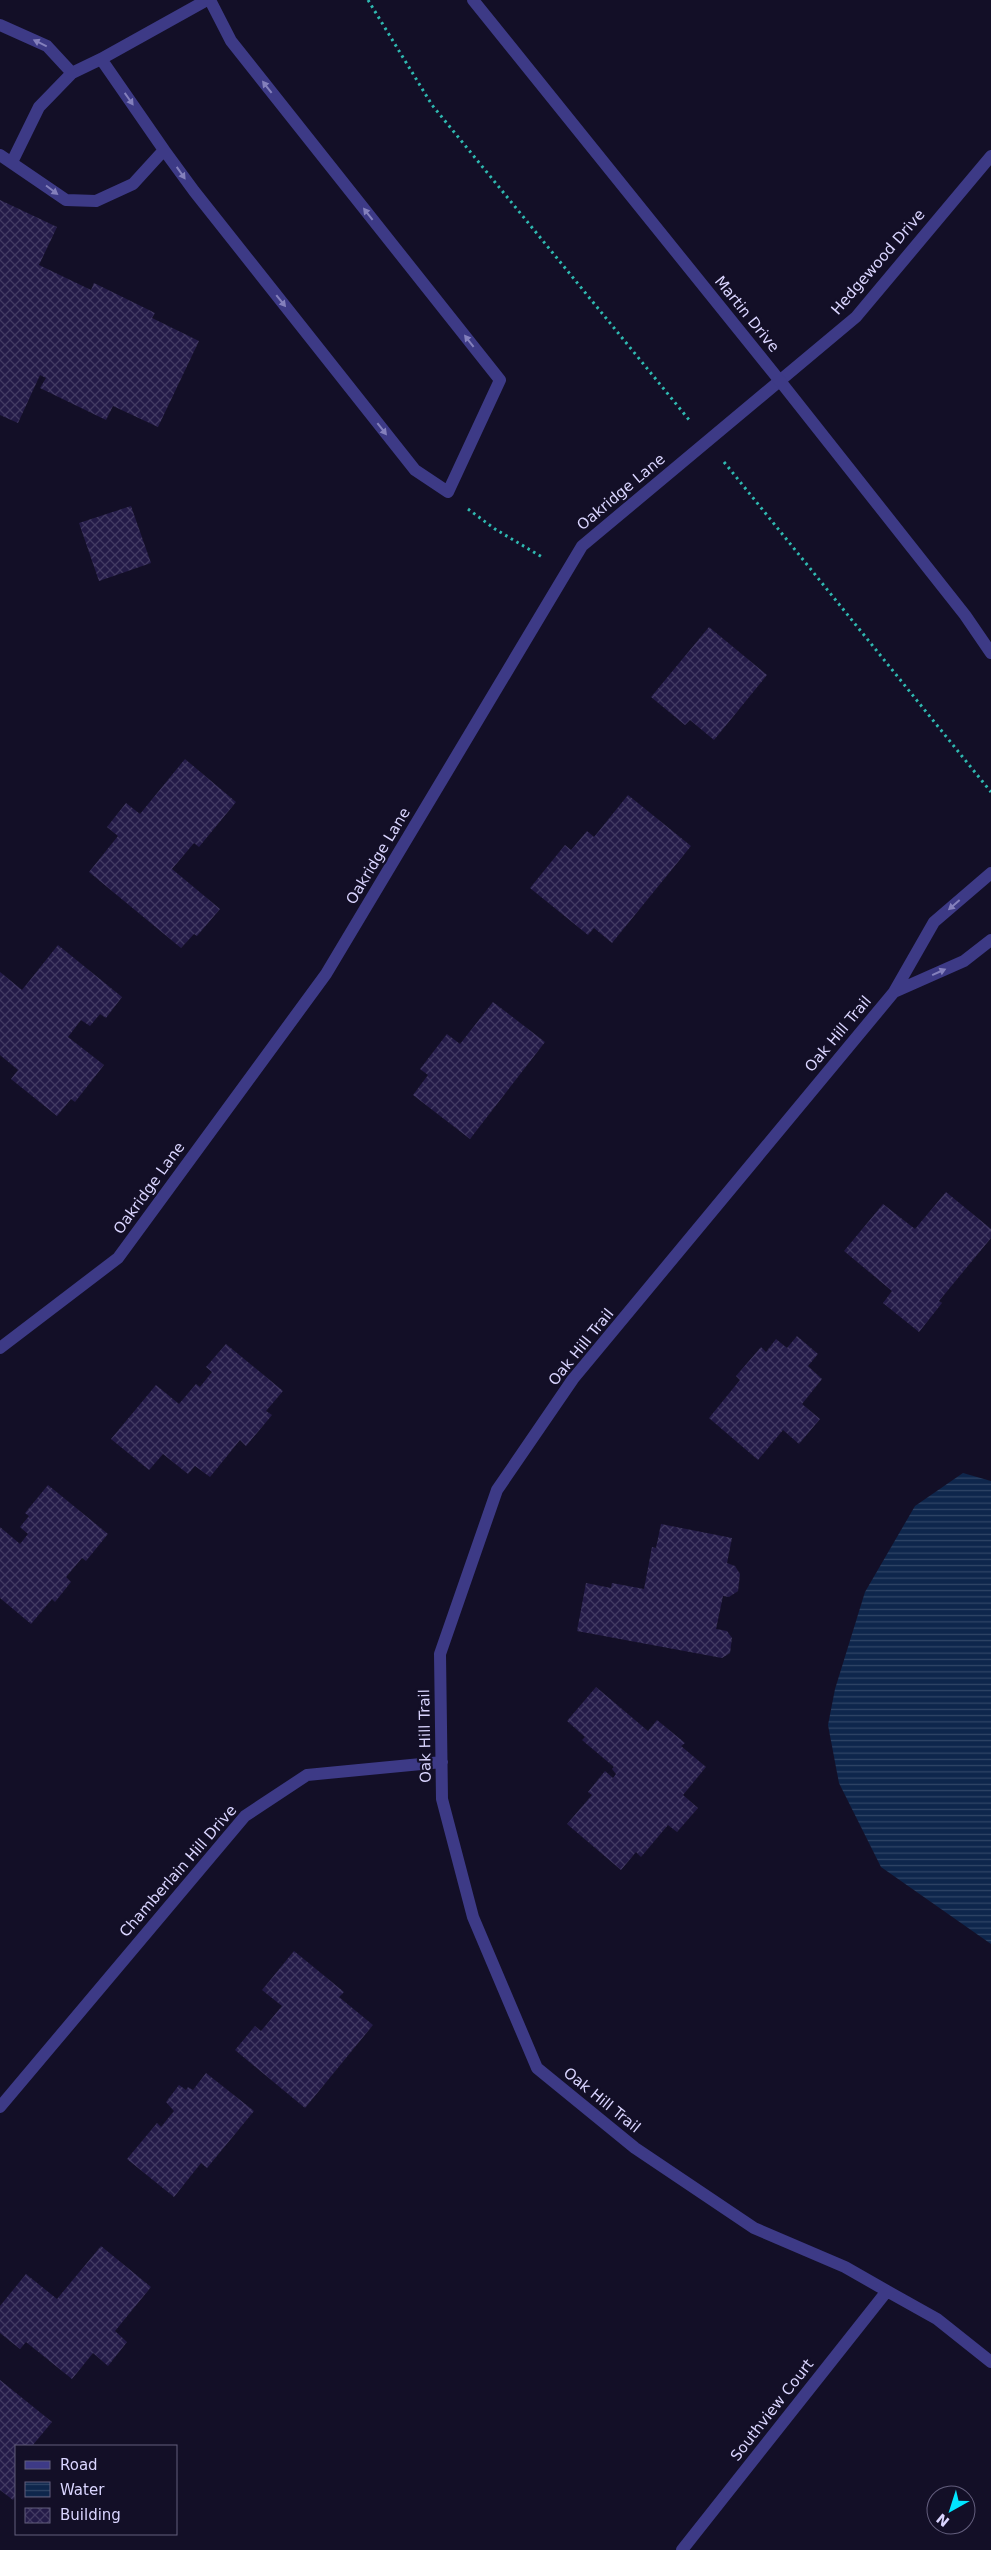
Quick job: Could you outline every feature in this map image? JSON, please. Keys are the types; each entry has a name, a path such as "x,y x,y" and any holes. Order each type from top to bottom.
{"street":[{"path":"12,162 40,107 72,73 208,0 231,41 500,380 448,492 415,470 194,192 101,59"},
{"name":"Martin Drive","path":"473,0 780,381 965,615 991,653"},
{"path":"0,25 47,46 72,73"},
{"path":"0,155 66,200 96,201 133,184 164,150"},
{"name":"Hedgewood Drive","path":"780,381 856,317 991,156"},
{"name":"Oakridge Lane","path":"0,1348 118,1258 326,974 582,546 780,381"},
{"name":"Oak Hill Trail","path":"991,873 934,922 894,992 574,1379 496,1490 440,1654 442,1799 473,1917 537,2068 635,2148 754,2228 845,2267 937,2319 991,2362"},
{"path":"894,992 964,961 991,940"},
{"name":"Chamberlain Hill Drive","path":"0,2107 245,1816 307,1775 442,1762"},
{"name":"Southview Court","path":"682,2550 887,2291"}],"path":[{"path":"368,0 432,105 991,792"},
{"path":"448,492 495,529 567,571"}],"water":[{"path":"963,1473 991,1481 991,1944 881,1867 839,1783 828,1725 835,1689 865,1592 915,1506"}],"building":[{"path":"0,200 57,227 39,265 91,290 94,283 155,313 152,318 199,341 158,427 113,406 106,420 40,388 46,378 40,375 18,423 0,415"},
{"path":"131,506 151,563 99,581 79,523"},
{"path":"709,627 767,675 714,740 690,720 685,725 651,697"},
{"path":"185,759 236,802 199,847 194,843 172,869 220,909 197,936 194,934 181,948 89,872 118,836 107,827 126,803 140,814"},
{"path":"628,795 691,846 612,943 594,928 588,935 530,888 565,845 571,850 587,831 594,837"},
{"path":"58,945 122,997 106,1018 100,1014 90,1026 81,1020 68,1037 104,1065 75,1102 71,1099 57,1116 11,1079 18,1070 0,1055 0,972 22,990"},
{"path":"493,1002 545,1042 470,1139 413,1095 428,1075 420,1069 447,1034 460,1044"},
{"path":"946,1192 991,1229 991,1238 939,1301 942,1303 919,1332 883,1303 892,1291 844,1251 883,1204 915,1229"},
{"path":"797,1336 818,1354 808,1366 822,1379 802,1404 820,1419 799,1444 783,1430 758,1460 709,1418 740,1380 736,1376 761,1347 766,1352 776,1339 787,1348"},
{"path":"226,1344 283,1391 266,1411 272,1415 246,1446 240,1440 210,1477 195,1466 188,1474 163,1454 149,1470 111,1439 156,1385 179,1404 196,1384 200,1387 212,1372 206,1367"},
{"path":"48,1485 108,1534 86,1561 82,1558 66,1577 71,1582 55,1602 52,1599 31,1624 0,1598 0,1527 20,1544 28,1534 20,1527 29,1516 25,1513"},
{"path":"661,1524 732,1538 727,1563 735,1566 740,1574 738,1591 729,1597 723,1596 716,1629 727,1631 732,1638 730,1653 722,1658 577,1631 586,1583 611,1588 612,1583 644,1589 652,1547 656,1548"},
{"path":"596,1687 648,1731 657,1720 685,1743 681,1746 706,1767 683,1795 698,1808 677,1832 668,1825 641,1857 636,1852 621,1870 567,1824 592,1795 588,1792 605,1771 613,1778 616,1774 612,1769 614,1767 582,1740 585,1737 567,1721"},
{"path":"294,1951 344,1992 339,1997 373,2025 305,2108 235,2050 255,2026 261,2031 282,2006 262,1990"},
{"path":"206,2073 254,2111 207,2168 201,2163 174,2197 127,2159 157,2123 161,2127 174,2111 166,2102 179,2085 186,2090 188,2087 193,2090"},
{"path":"101,2246 151,2287 115,2331 127,2342 108,2366 93,2353 72,2379 26,2342 20,2349 0,2333 0,2306 26,2274 57,2299"},
{"path":"0,2380 52,2422 33,2445 15,2445 15,2497 13,2500 0,2490"}]}
